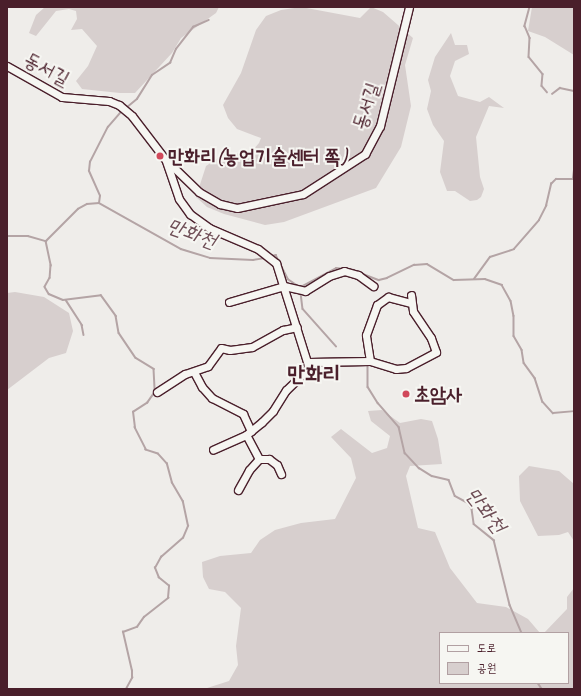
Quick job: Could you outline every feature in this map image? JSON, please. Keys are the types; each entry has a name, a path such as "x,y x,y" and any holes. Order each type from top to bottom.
{"street":[{"name":"동서길","path":"7,66 62,97 109,101 124,109 165,159 199,192 220,204 237,208 303,194 365,154 380,126 409,7"},
{"name":"동서길","path":"165,159 183,206 200,222 223,235 270,257 284,286 308,362"},
{"path":"171,177 178,172"},
{"path":"229,302 284,286 300,292 329,276 344,271 358,275 373,286"},
{"path":"213,450 248,433 273,411 286,390 305,374 309,368 308,362 370,360 396,369 406,368 436,352 431,338 417,318 411,299 388,297 377,305 366,335 370,360"},
{"path":"157,392 185,374 208,366 221,348 230,350 252,347 283,330 297,327"},
{"path":"194,372 202,387 212,398 243,414 248,433 259,459"},
{"path":"238,490 249,470 259,459 269,459 277,465 280,474"}],"green space":[{"path":"45,7 219,7 216,13 181,38 172,53 135,93 120,93 82,89 76,81 88,66 97,46 82,29 71,30 77,19 76,11 69,9 56,11 36,36 29,33 36,15"},
{"path":"301,7 360,18 371,7 383,12 413,38 405,65 411,106 401,147 376,188 284,222 265,225 224,214 207,207 196,197 206,166 224,154 251,152 259,143 261,138 237,129 228,118 223,105 241,73 256,30 266,16 281,10"},
{"path":"532,7 574,7 574,55 545,37 528,31"},
{"path":"451,33 455,45 467,45 469,54 455,61 450,76 458,96 480,102 489,97 504,108 489,106 476,137 480,177 484,189 481,197 477,200 470,201 455,191 447,191 440,172 444,141 433,125 427,109 431,91 428,80 435,57"},
{"path":"15,292 44,297 69,313 73,331 66,353 49,358 7,390 7,293"},
{"path":"382,410 400,423 421,419 432,421 438,439 442,464 410,466 406,476 418,528 435,532 450,568 477,603 506,607 528,619 539,632 439,632 439,684 569,684 569,632 545,632 567,609 567,597 574,588 574,689 204,689 229,681 238,665 236,646 241,608 225,592 209,589 203,577 202,562 220,556 251,553 260,540 275,530 301,523 335,519 356,478 351,458 331,437 341,429 372,453 387,448 390,436 371,421 368,411"},
{"path":"529,466 559,471 574,484 574,541 568,532 559,535 538,536 520,501 519,476"}],"waterway":[{"path":"530,7 525,26 530,38 529,57 543,74 542,86 547,92"},
{"path":"126,108 137,99 152,75 170,63 176,49 193,27 209,20"},
{"path":"552,94 560,88 574,91"},
{"path":"99,203 100,196 89,171 90,162 108,127 122,111"},
{"path":"573,178 574,170"},
{"path":"474,279 490,257 514,249 539,220 546,206 551,184 556,179 574,179"},
{"name":"만화천","path":"7,236 28,236 46,241 78,209 87,204 99,203 181,249 210,258 253,260 266,258"},
{"path":"46,241 51,265 50,278 45,287 49,294 63,300 101,295 116,316 119,333 136,358 154,369 155,389"},
{"name":"만화천","path":"272,256 276,255 288,279 298,286"},
{"path":"363,274 379,280 387,278 414,265 427,264 454,280 485,279 502,285 511,301 514,316 514,336 522,350 524,363 535,378 543,402 553,413 574,411"},
{"path":"301,287 336,268 354,270"},
{"name":"만화천","path":"301,293 303,309 336,346"},
{"path":"66,300 82,325 84,335"},
{"name":"만화천","path":"368,366 368,387 378,403 399,427 405,453 419,468 432,476 449,480 455,496 468,503 472,509 474,524 494,540 510,605 522,632"},
{"path":"126,689 132,678 132,671 123,632 137,627 144,617 168,598 169,586 159,578 155,568 161,557 183,538 188,526 183,502 172,483 167,464 158,454 146,450 135,428 133,412 147,403 154,393"},
{"name":"만화천","path":"539,684 542,689"}],"place":[{"name":"만화리(농업기술센터 쪽)","path":"160,156"},
{"name":"초암사","path":"406,394"}],"district":[{"name":"만화리","path":"314,375"}]}
